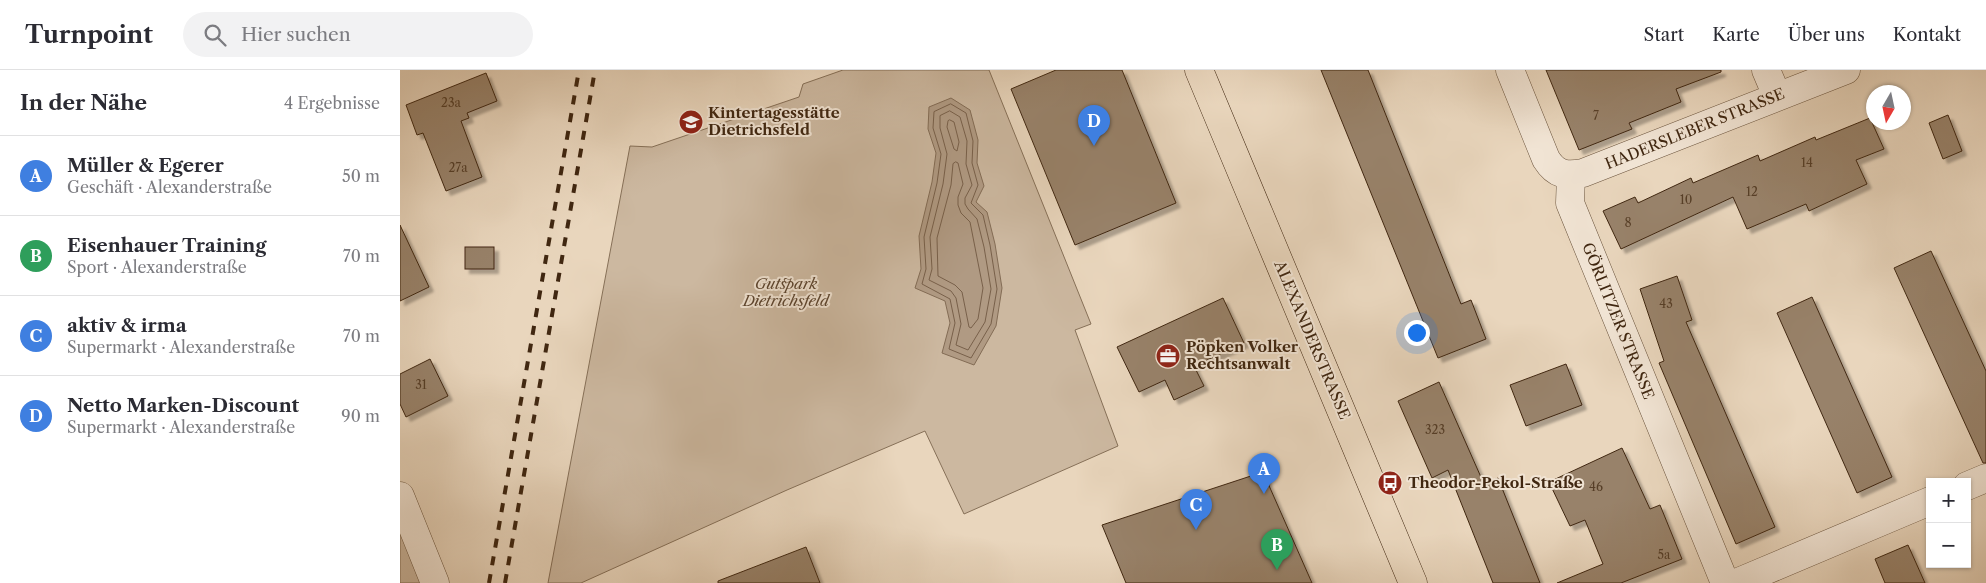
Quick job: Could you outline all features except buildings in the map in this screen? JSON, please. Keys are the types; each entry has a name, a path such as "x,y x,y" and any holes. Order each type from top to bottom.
{"main road":[{"name":"ALEXANDERSTRASSE","path":"1199,70 1413,583"}],"street":[{"path":"1510,70 1549,164 1561,174 1571,175"},
{"path":"1766,70 1777,96"},
{"name":"HADERSLEBER STRASSE","path":"1571,175 1584,173 1846,70"},
{"name":"GÖRLITZER STRASSE","path":"1571,175 1570,203 1725,583"},
{"path":"1971,484 1986,478"},
{"path":"400,496 436,583"},
{"path":"1736,583 1926,503"}],"green space":[{"name":"Gutspark Dietrichsfeld","path":"843,70 989,70 1091,324 1075,330 1118,446 964,514 925,431 787,490 581,583 548,583 630,146 652,147 799,97 803,84"},
{"path":"400,496 435,583 400,583"}],"water":[{"path":"951,98 970,110 978,140 977,163 984,186 976,202 987,212 995,244 1002,288 996,326 974,365 942,353 950,323 945,301 915,288 921,269 919,236 932,182 936,153 928,129 929,107"}],"railway":[{"path":"489,583 579,70"},
{"path":"505,583 595,70"}],"place":[{"name":"Kintertagesstätte Dietrichsfeld","path":"691,122"},
{"name":"Netto Marken-Discount","path":"1094,146"},
{"name":"Pöpken Volker Rechtsanwalt","path":"1168,356"},
{"name":"Theodor-Pekol-Straße","path":"1390,483"},
{"name":"Müller & Egerer","path":"1264,494"},
{"name":"aktiv & irma","path":"1196,530"},
{"name":"Eisenhauer Training","path":"1277,570"}]}
